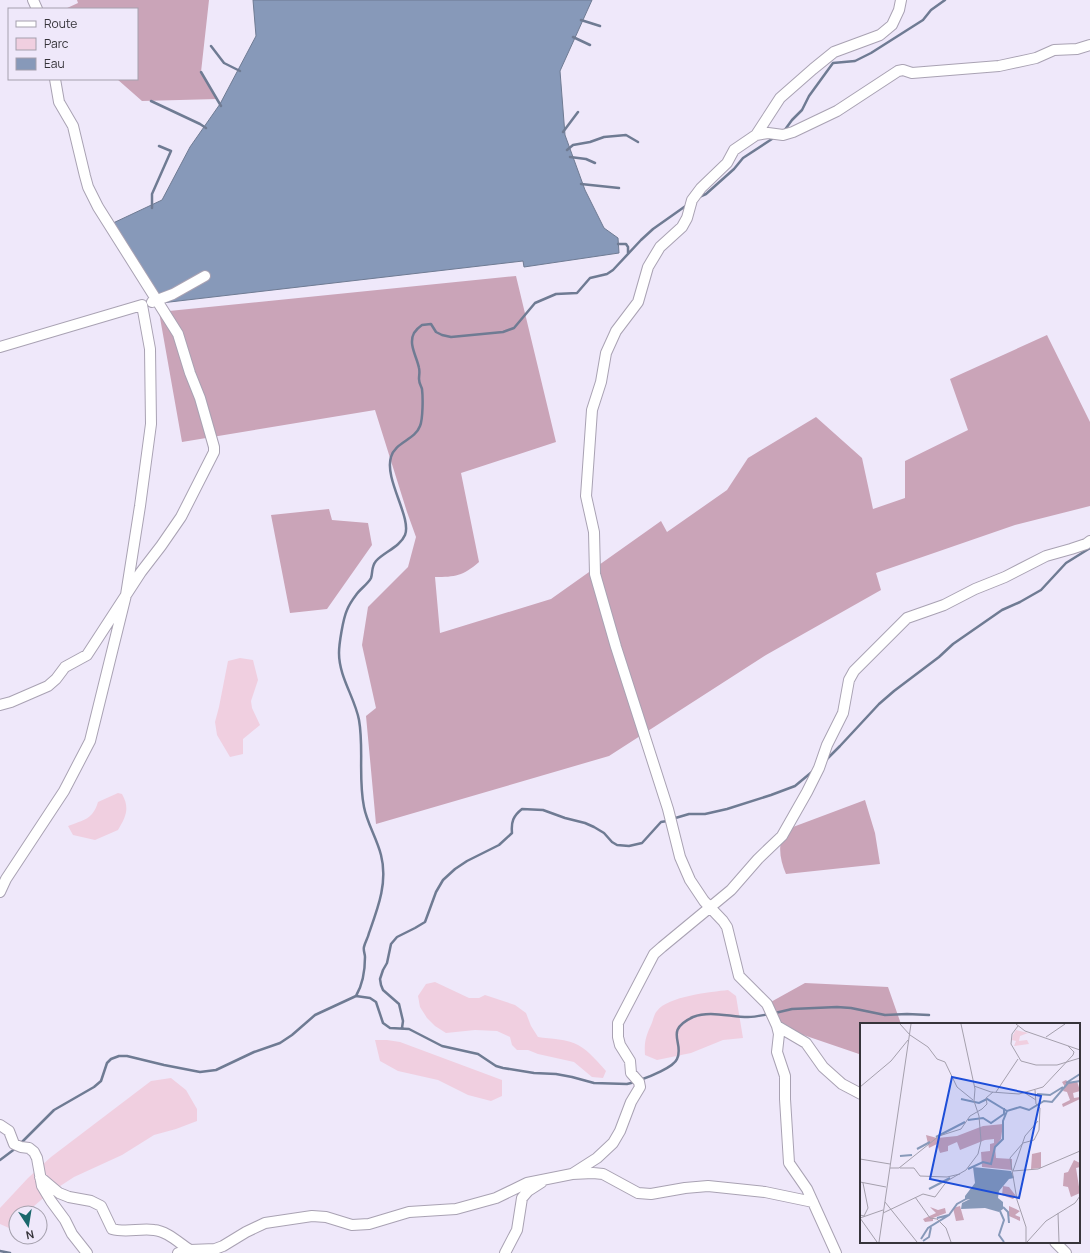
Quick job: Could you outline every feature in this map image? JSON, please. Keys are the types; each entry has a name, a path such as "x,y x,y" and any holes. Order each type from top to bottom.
{"street":[{"path":"836,1253 807,1190 789,1163 785,1076 777,1052 779,1034 777,1026 767,1004 739,976 727,927 704,901 690,880 680,857 668,809 616,647 595,574 594,532 586,496 592,410 601,382 606,354 616,331 638,302 648,267 660,247 682,227 687,218 692,200 701,188 727,163 734,150 756,135 780,98 812,69 834,52 880,35 892,25 899,10 901,0"},
{"path":"756,135 768,133 783,135 793,132 837,111 898,71 904,70 912,73 999,66 1036,58 1054,50 1077,49 1090,45"},
{"path":"0,705 11,702 48,686 56,679 65,667 87,655 141,572 181,517 214,452 214,447 200,398 190,373 178,334 98,207 88,188 73,126 59,102 55,80"},
{"path":"0,347 156,301 173,294 205,276"},
{"path":"0,892 6,879 64,792 90,741 126,595 151,424 150,349 142,305"},
{"path":"572,1174 597,1158 613,1143 620,1131 630,1102 640,1087 639,1082 631,1073 630,1060 620,1045 618,1037 618,1023 654,954 732,890 758,859 782,836 819,768 827,744 843,713 849,680 854,671 907,618 944,605 1046,556 1086,544 1090,541"},
{"path":"777,1026 806,1043 823,1067 842,1084 860,1093"},
{"path":"0,1125 9,1131 14,1144 29,1148 34,1152 42,1186 65,1220 72,1234 87,1253"},
{"path":"178,1253 190,1250 215,1249 265,1223 312,1216 326,1217 352,1225 369,1224 409,1212 456,1210 496,1198 527,1183 572,1174 603,1174 638,1193 651,1194 685,1188 708,1186 765,1192 813,1202"},
{"path":"40,1177 60,1193 69,1197 92,1201 101,1206 112,1229 119,1231 155,1230 167,1234 190,1250"},
{"path":"505,1253 517,1230 522,1198 528,1191 547,1179"},
{"path":"1056,1243 1066,1253"}],"green space":[{"path":"240,658 253,660 258,680 251,701 252,708 260,725 243,739 243,754 230,757 217,735 215,722 228,661"},
{"path":"118,793 122,794 126,804 126,812 118,830 95,840 73,835 68,826 87,818 96,808 98,802"},
{"path":"435,982 469,998 479,998 485,995 515,1005 526,1013 531,1026 538,1037 569,1042 586,1050 606,1071 603,1078 592,1077 574,1062 538,1054 528,1050 517,1050 512,1045 510,1037 497,1031 475,1030 446,1033 435,1026 427,1018 420,1007 418,996 426,984"},
{"path":"728,990 736,996 743,1038 723,1040 691,1053 657,1060 645,1055 645,1043 648,1032 655,1014 663,1006 680,998"},
{"path":"375,1040 400,1042 502,1080 502,1096 491,1101 468,1095 438,1080 398,1071 380,1061"},
{"path":"171,1078 186,1090 197,1109 197,1121 154,1135 122,1155 74,1177 48,1194 35,1205 8,1205 8,1228 0,1224 0,1208 28,1178 51,1157 151,1081"}],"shaded area":[{"path":"77,0 209,0 201,72 217,99 142,101 118,80 138,80 138,8 67,8 78,3"},
{"path":"516,276 556,442 461,473 479,562 458,575 435,577 440,633 551,599 661,521 667,532 727,490 748,458 816,417 862,458 873,509 905,498 905,461 968,430 950,379 1047,335 1090,422 1090,506 1015,525 876,573 881,590 766,655 609,756 376,824 366,716 376,708 362,645 368,607 408,567 416,537 375,410 182,442 159,312"},
{"path":"329,509 332,520 368,523 372,545 327,609 290,613 271,515"},
{"path":"865,800 875,833 880,864 786,874 780,852 782,835 785,830"},
{"path":"805,983 888,987 901,1023 860,1023 859,1054 777,1026 769,1003"}],"water":[{"path":"253,0 592,0 560,71 565,135 585,190 604,228 618,238 619,253 524,267 523,261 161,303 111,224 162,200 190,147 220,104 256,36"}],"waterway":[{"path":"784,131 802,110 809,96 833,63 855,61 871,53 923,20 931,10 945,0"},
{"path":"581,20 600,26"},
{"path":"573,37 590,45"},
{"path":"211,46 224,63 240,71"},
{"path":"201,72 221,106"},
{"path":"151,101 206,128"},
{"path":"563,132 578,112"},
{"path":"567,150 573,145 590,142 604,137 626,135 638,142"},
{"path":"699,197 706,194 734,169 743,158 775,137"},
{"path":"152,208 152,194 171,151 159,146"},
{"path":"570,157 586,159 595,163"},
{"path":"581,184 619,188"},
{"path":"356,996 362,982 364,972 364,947 381,895 383,885 383,865 381,855 364,807 361,785 361,741 359,720 344,679 339,649 344,619 350,604 371,578 374,563 396,546 405,535 405,519 394,487 390,466 393,452 414,435 421,423 422,389 419,380 419,368 412,346 412,337 422,325 431,324 436,332 451,337 503,332 514,328 535,303 556,294 577,293 590,278 607,274 613,270 653,229 687,205"},
{"path":"618,244 626,244 628,247 628,253"},
{"path":"826,760 879,704 894,691 939,657 953,644 1002,610 1041,590 1066,563 1090,548"},
{"path":"672,819 689,814 705,814 727,809 771,795 795,786 813,771"},
{"path":"402,1028 403,1021 399,1004 383,990 380,979 387,963 391,944 397,937 425,922 436,892 443,880 467,861 499,845 512,833 513,820 516,814 522,809 543,810 585,823 604,833 617,845 629,846 642,843 661,822 667,821"},
{"path":"21,1143 54,1110 94,1087 101,1081 107,1063 111,1059 119,1056 127,1056 200,1072 216,1070 254,1052 280,1043 292,1035 315,1015 356,996 370,998 376,1002 383,1023 390,1028 409,1029 442,1046 478,1054 496,1066 534,1073 556,1074 594,1083 627,1084 635,1082"},
{"path":"775,1013 792,1009 837,1007 851,1008 885,1015 929,1015"},
{"path":"640,1080 661,1071 675,1062 679,1053 677,1032 679,1027 684,1022 693,1017 706,1014 741,1017 770,1014"},
{"path":"0,1160 16,1148"},
{"path":"0,1251 10,1253"}]}
